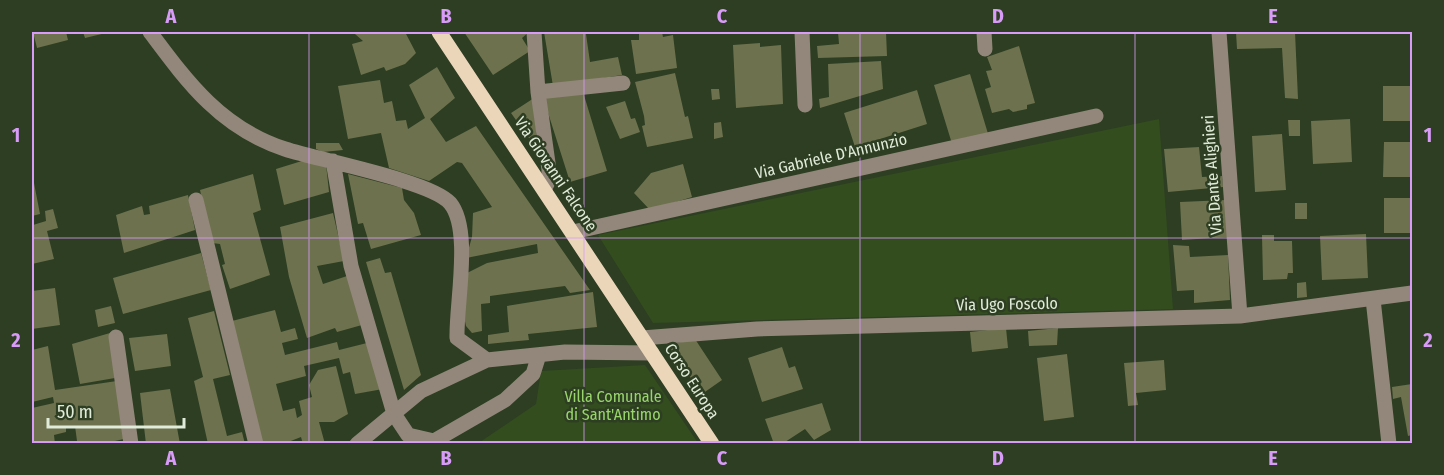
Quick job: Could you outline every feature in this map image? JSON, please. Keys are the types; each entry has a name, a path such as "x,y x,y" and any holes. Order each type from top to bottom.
{"main road":[{"name":"Via Giovanni Falcone","path":"439,32 545,188 642,338"},
{"name":"Corso Europa","path":"642,338 712,444"}],"street":[{"path":"150,32 199,96 239,128 284,149 333,161 424,189 450,203 459,226 463,252 456,311 457,338 487,360"},
{"path":"534,32 538,92 549,176 545,188"},
{"path":"802,32 805,105"},
{"path":"984,32 985,49"},
{"name":"Via Dante Alighieri","path":"1219,32 1240,316"},
{"path":"538,92 623,83"},
{"name":"Via Gabriele D'Annunzio","path":"573,232 1096,116"},
{"path":"333,161 351,266 394,414 408,435 434,441 506,400 533,374 539,355"},
{"path":"196,200 256,444"},
{"name":"Via Ugo Foscolo","path":"642,338 757,329 1240,316 1413,293"},
{"path":"1373,299 1389,444"},
{"path":"116,337 131,444"},
{"path":"357,444 421,391 487,360 539,355 652,353"}],"green space":[{"path":"1159,119 1173,309 653,323 598,235"},
{"name":"Villa Comunale di Sant'Antimo","path":"645,365 698,443 477,444 536,404 541,371"}],"building":[{"path":"33,32 66,32 68,40 37,48"},
{"path":"83,32 110,32 85,38"},
{"path":"405,32 416,53 405,64 386,71 384,67 361,75 352,44 363,41 355,34"},
{"path":"464,32 529,32 522,38 530,51 493,75"},
{"path":"544,32 596,32 586,34 590,62 618,57 622,75 553,86"},
{"path":"639,32 662,32 663,37 673,35 677,68 636,74 631,40 639,40"},
{"path":"838,32 886,32 887,56 818,58 817,46 839,44"},
{"path":"1236,32 1295,32 1298,99 1285,98 1282,48 1237,49"},
{"path":"760,43 760,47 781,45 783,104 736,108 733,45"},
{"path":"1019,46 1035,103 1027,105 1027,109 1013,112 1009,109 992,113 985,89 991,87 986,71 992,70 987,57"},
{"path":"881,61 883,89 820,108 819,99 829,97 828,64"},
{"path":"437,67 455,98 430,119 446,142 476,126 590,290 570,293 565,286 490,296 490,303 481,304 482,331 472,333 466,326 462,308 465,274 487,263 538,253 537,244 466,258 472,237 473,213 492,207 462,163 457,162 429,181 389,168 381,133 348,139 338,86 380,80 384,103 392,101 396,121 406,120 408,129 425,118 409,85"},
{"path":"675,73 685,117 688,116 693,138 647,147 642,126 645,125 644,116 635,82"},
{"path":"970,74 989,137 953,147 934,85"},
{"path":"1383,86 1412,86 1412,121 1383,121"},
{"path":"711,89 719,89 720,99 712,100"},
{"path":"917,90 927,124 855,147 844,113"},
{"path":"583,92 607,171 570,182 543,97"},
{"path":"534,98 537,142 533,144 511,113"},
{"path":"625,101 631,119 635,118 640,132 620,139 606,107"},
{"path":"1350,119 1352,162 1313,164 1311,121"},
{"path":"1288,120 1300,120 1300,136 1289,136"},
{"path":"721,122 723,137 714,139 714,123"},
{"path":"1282,134 1286,190 1255,192 1252,136"},
{"path":"1384,142 1412,142 1412,177 1383,177"},
{"path":"316,143 339,143 343,150 323,152 316,149"},
{"path":"1199,147 1202,177 1222,176 1223,187 1168,192 1164,149"},
{"path":"305,160 326,164 329,192 284,205 276,169"},
{"path":"683,164 692,197 650,210 634,193 651,173"},
{"path":"253,174 261,210 253,213 270,275 230,289 222,265 225,264 220,244 212,243 200,190"},
{"path":"348,174 402,188 404,200 414,213 421,235 371,249 363,223 358,224"},
{"path":"34,183 40,214 32,216 32,184"},
{"path":"188,195 195,230 124,253 116,215 142,206 144,215 150,214 149,206"},
{"path":"1384,198 1412,198 1412,233 1384,233"},
{"path":"1226,200 1228,237 1182,240 1180,202"},
{"path":"1295,203 1307,203 1307,219 1295,219"},
{"path":"53,209 58,228 47,231 54,259 32,264 33,225 46,221 45,211"},
{"path":"333,213 344,261 317,266 323,284 347,276 362,325 337,332 335,328 307,338 289,277 280,227"},
{"path":"1366,234 1368,278 1322,280 1320,236"},
{"path":"1262,235 1274,235 1274,241 1292,241 1293,273 1288,273 1287,279 1263,280"},
{"path":"1173,245 1189,246 1190,257 1228,255 1230,300 1194,303 1194,290 1177,291"},
{"path":"201,253 211,290 123,314 113,278"},
{"path":"380,258 385,273 391,272 421,375 404,390 366,262"},
{"path":"1306,282 1307,297 1297,298 1297,283"},
{"path":"55,288 60,325 32,329 32,291"},
{"path":"593,292 597,327 528,334 529,340 488,344 488,335 509,332 507,306"},
{"path":"111,306 115,323 98,327 95,310"},
{"path":"275,310 281,332 295,328 298,339 282,343 285,355 337,342 339,350 371,342 383,389 355,394 350,372 343,374 339,358 304,366 306,376 276,384 283,411 295,408 297,418 302,415 299,401 312,397 309,385 318,370 336,366 348,414 334,422 319,422 325,444 303,444 301,437 283,444 262,444 232,321"},
{"path":"214,311 230,375 213,379 227,436 242,432 245,444 208,444 194,381 203,377 188,318"},
{"path":"1006,328 1008,348 972,352 970,332"},
{"path":"1058,328 1057,345 1029,346 1028,331"},
{"path":"110,333 115,378 80,384 72,344"},
{"path":"167,334 171,366 135,371 129,338"},
{"path":"695,339 722,380 702,394 671,350 676,343"},
{"path":"48,346 55,390 117,381 124,439 101,444 68,444 77,441 75,426 66,427 66,432 54,435 55,444 32,444 32,408 54,403 53,397 32,402 32,350"},
{"path":"782,347 789,368 795,366 803,389 762,402 748,358"},
{"path":"1067,354 1074,417 1044,421 1037,358"},
{"path":"1164,360 1166,390 1136,393 1138,405 1128,406 1124,363"},
{"path":"1412,384 1412,435 1408,436 1401,397 1393,399 1392,387"},
{"path":"170,389 180,444 146,444 140,393"},
{"path":"822,403 831,430 814,440 805,429 782,444 774,444 765,419"}]}
